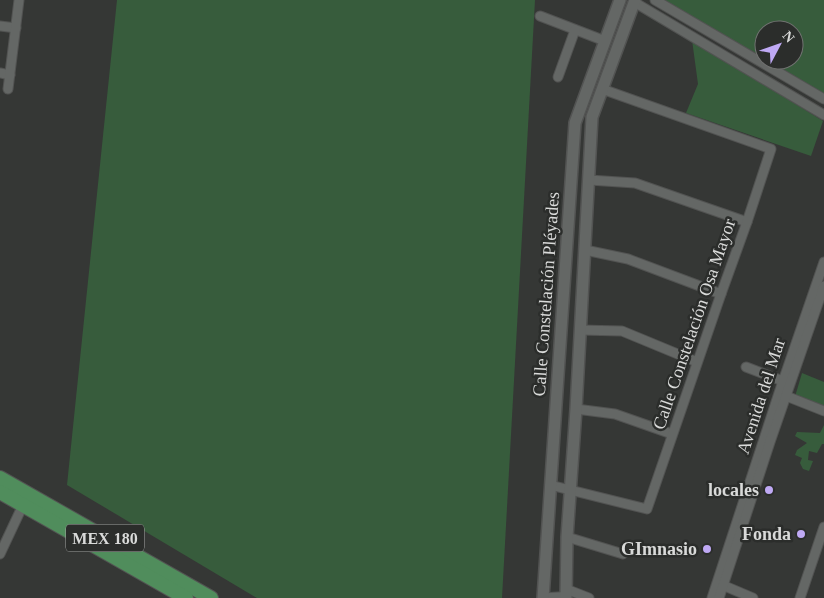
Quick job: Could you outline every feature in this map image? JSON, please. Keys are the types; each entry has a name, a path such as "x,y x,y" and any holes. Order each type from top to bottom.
{"main road":[{"name":"Calle Constelación Pléyades","path":"543,598 575,123 620,0"},
{"name":"Calle Constelación Pléyades","path":"566,594 566,537 576,409 592,118 633,1"},
{"name":"MEX 180","path":"0,478 211,598"},
{"name":"MEX 180","path":"0,492 186,598"}],"street":[{"path":"8,89 19,0"},
{"path":"655,0 824,99"},
{"path":"633,1 824,115"},
{"path":"540,16 605,41"},
{"path":"0,26 16,28"},
{"path":"558,77 575,30"},
{"path":"0,73 10,75"},
{"name":"Calle Constelación Osa Mayor","path":"570,490 647,510 771,149 602,89"},
{"path":"578,113 592,118"},
{"path":"589,180 635,183 747,222"},
{"path":"585,250 628,259 721,294"},
{"name":"Avenida del Mar","path":"787,382 824,262"},
{"name":"Avenida del Mar","path":"719,598 720,584 763,442 824,286"},
{"path":"580,330 622,331 697,362"},
{"path":"746,367 787,382"},
{"path":"782,394 824,411"},
{"name":"Avenida del Mar","path":"712,598 720,584 782,394"},
{"path":"576,409 615,414 672,434"},
{"path":"753,438 763,442"},
{"path":"550,485 570,490"},
{"path":"0,554 23,505"},
{"path":"800,598 824,527"},
{"path":"566,537 623,554"},
{"path":"720,584 753,598"},
{"path":"550,598 566,594 589,598"}],"green space":[{"path":"117,0 535,0 502,598 257,598 67,485"},
{"path":"663,0 824,0 824,95 782,70 804,70 804,20 754,20 754,54"},
{"path":"692,40 823,121 811,156 686,113 698,84"},
{"path":"802,373 824,382 824,411 794,400"},
{"path":"824,425 824,444 822,444 817,453 809,451 808,460 813,461 809,471 803,469 800,463 802,458 795,455 797,450 807,443 795,436 797,432 820,433"}],"place":[{"name":"locales","path":"769,490"},
{"name":"Fonda","path":"801,534"},
{"name":"GImnasio","path":"707,549"}]}
